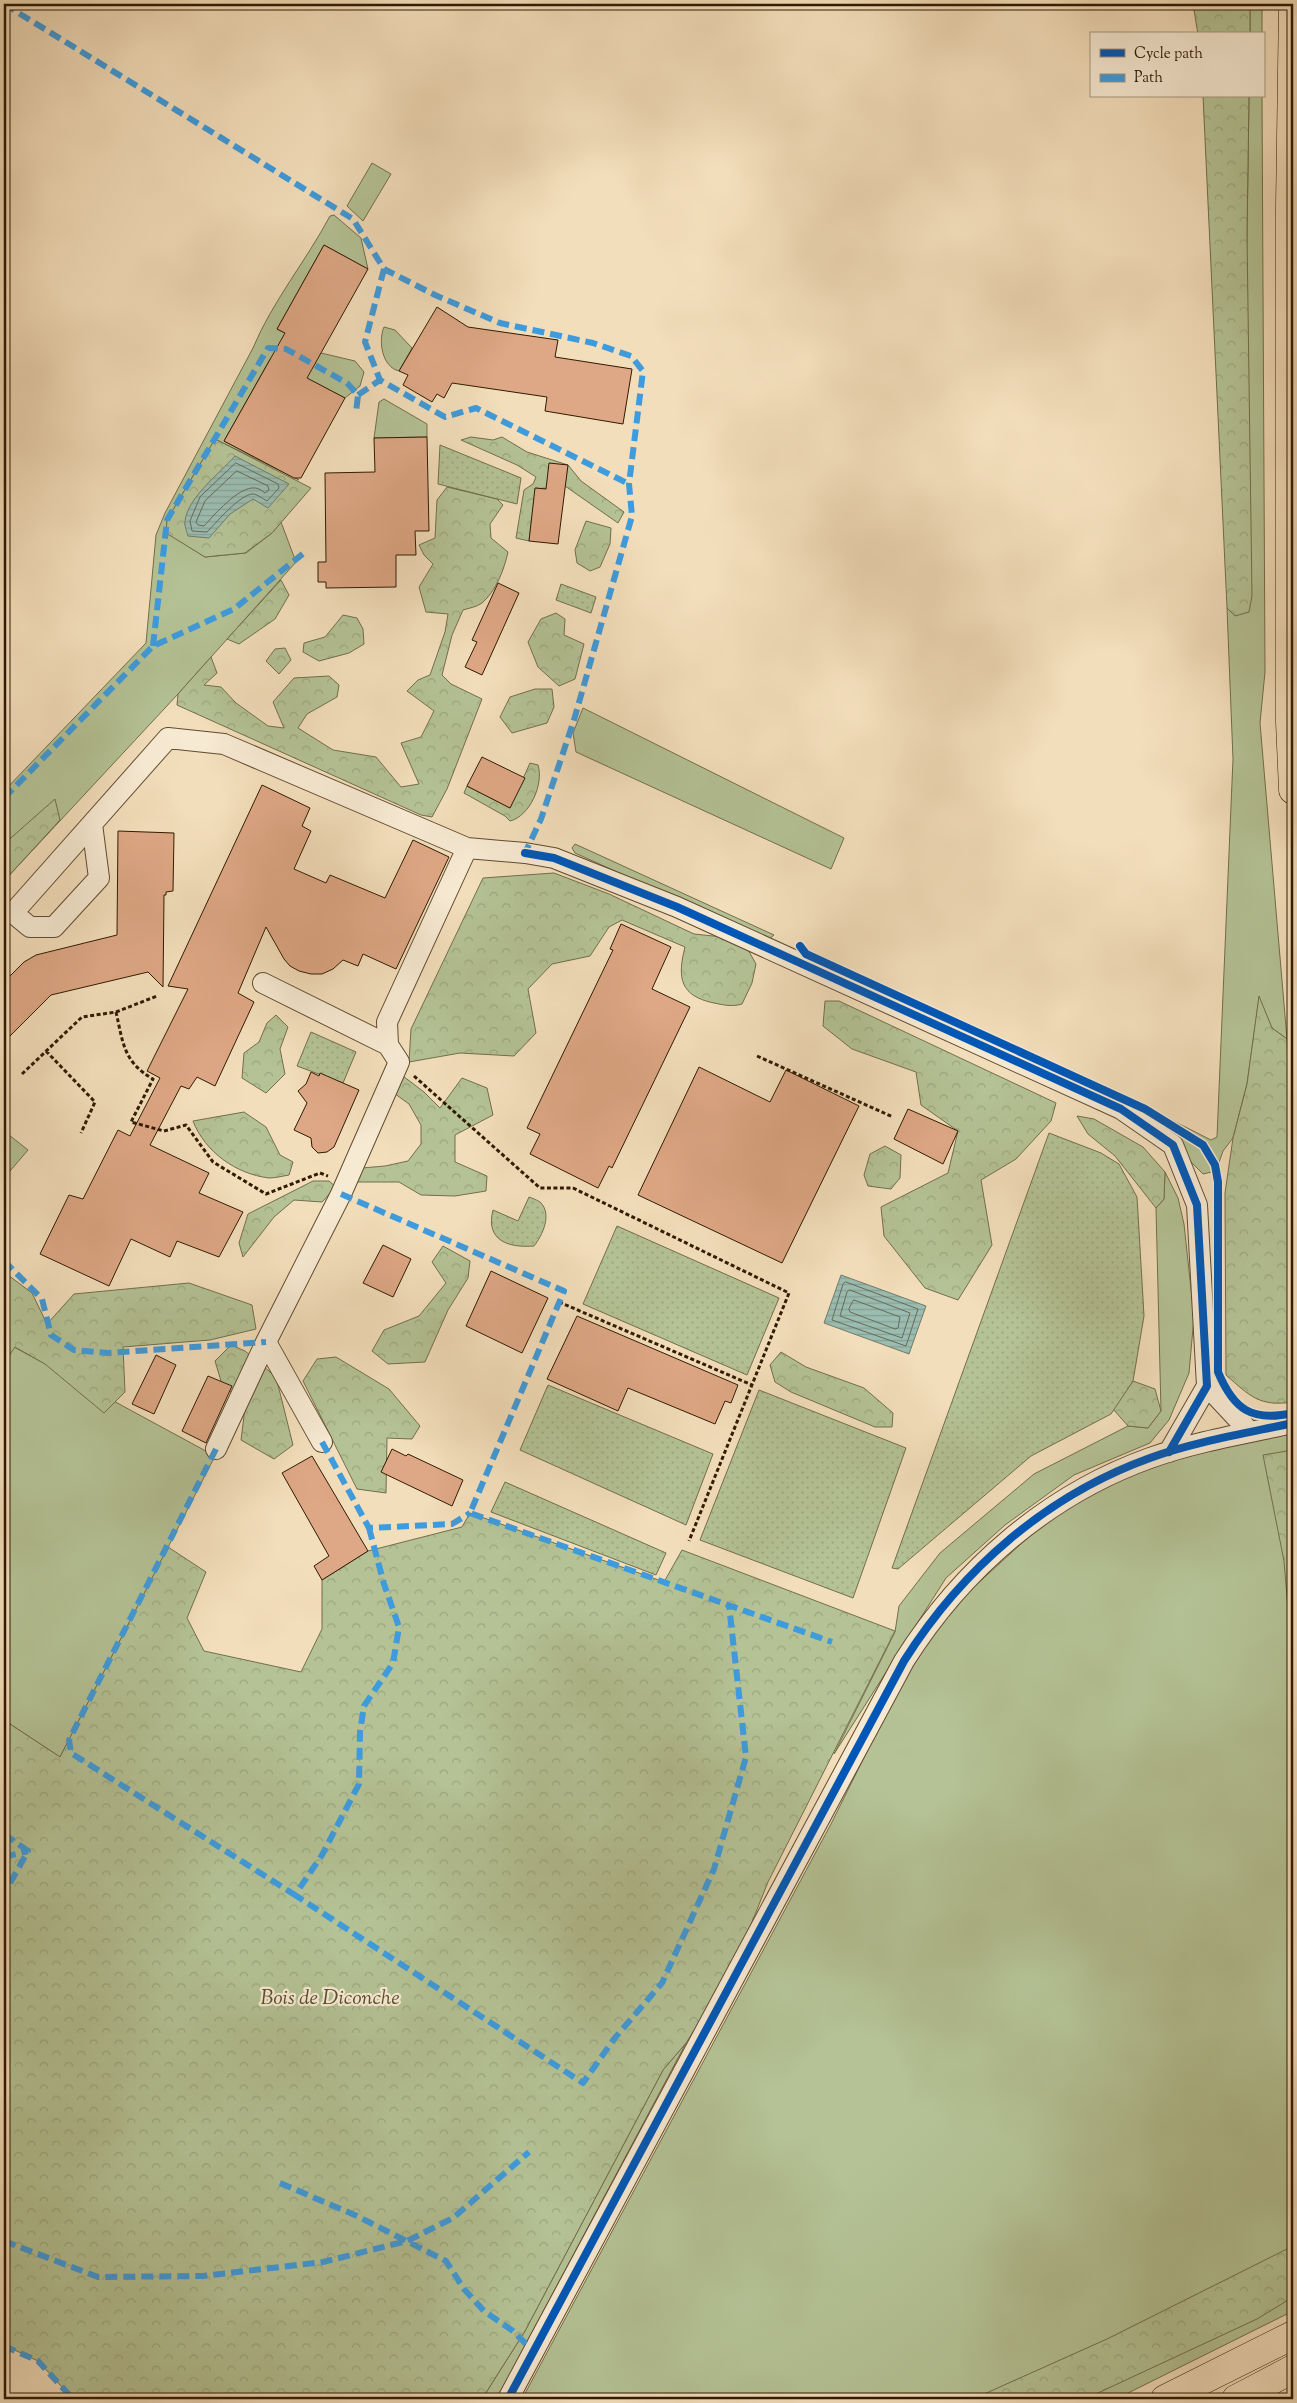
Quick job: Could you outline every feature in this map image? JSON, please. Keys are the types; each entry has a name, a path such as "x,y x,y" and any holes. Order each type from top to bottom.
{"highway":[{"path":"1293,4 1290,226 1290,722 1293,790"},
{"path":"1165,2399 1293,2335"},
{"path":"1236,2399 1293,2369"}],"street":[{"path":"92,824 99,878 54,927 30,926 13,913 168,738 224,744 467,848 525,853 554,858 686,911 1121,1109 1173,1145 1197,1205 1207,1386 1169,1452"},
{"path":"216,1448 266,1342 346,1182 399,1062 388,1045 387,1022 467,848"},
{"path":"263,983 388,1045"},
{"path":"266,1342 322,1442"},
{"path":"1207,1386 1250,1432"},
{"path":"508,2399 904,1661 925,1628 956,1589 987,1558 1060,1500 1114,1472 1169,1452 1293,1423"}],"path":[{"path":"22,1074 82,1017 116,1012 157,996"},
{"path":"116,1012 125,1053 142,1073 153,1079 131,1122 164,1131 186,1125 212,1162 266,1194 320,1173 346,1182"},
{"path":"46,1051 95,1102 81,1134"},
{"path":"757,1056 893,1117"},
{"path":"399,1062 540,1188 572,1188 789,1293 689,1542"},
{"path":"559,1302 752,1384"}],"green space":[{"path":"1193,4 1250,4 1250,32 1198,32"},
{"path":"1250,4 1262,4 1262,32 1250,32"},
{"path":"1203,98 1249,98 1247,235 1252,596 1249,612 1235,616 1227,608"},
{"path":"1249,98 1262,98 1265,672 1260,723 1287,1039 1272,1028 1259,998 1247,1084 1233,1138 1223,1151 1216,1171 1203,1174 1160,1131 796,956 800,946 1150,1109 1211,1140 1217,1137 1233,759 1227,608 1235,616 1247,235"},
{"path":"372,163 391,174 363,221 347,206"},
{"path":"334,215 361,238 368,269 324,245 277,329 321,353 355,361 364,372 360,386 345,398 270,359 224,441 299,480 215,439 167,520 166,532 205,557 246,553 272,533 281,522 296,562 178,694 4,881 4,791 146,643 156,535 165,513 279,298 330,216"},
{"path":"384,327 395,330 412,348 399,371 393,369 385,359 381,339"},
{"path":"384,399 427,424 427,437 374,438 379,402"},
{"path":"471,437 493,440 502,437 527,452 568,465 581,481 624,512 618,523 565,486 546,489 536,488 529,541 516,538 524,490 533,484 536,477 517,465 461,440"},
{"path":"215,439 311,488 272,533 245,553 205,557 166,533 167,520"},
{"path":"440,445 521,478 517,504 438,484"},
{"path":"447,487 497,499 503,505 490,524 491,538 508,552 502,573 487,598 480,604 463,610 452,635 442,675 451,684 482,699 447,789 432,817 421,815 177,705 178,694 211,657 217,673 204,685 221,687 236,703 268,726 284,728 273,702 294,678 329,676 339,685 337,697 307,714 298,728 333,750 376,757 401,787 419,784 401,743 421,737 434,711 407,691 418,680 430,675 445,632 448,614 426,612 419,587 433,564 424,555 419,545 435,538 437,500"},
{"path":"586,521 611,528 610,544 600,567 590,571 577,563 575,550"},
{"path":"281,580 289,595 275,619 239,644 227,639"},
{"path":"561,584 596,597 591,613 556,600"},
{"path":"556,613 565,619 564,635 584,644 575,679 559,686 538,667 528,642 541,619"},
{"path":"343,615 357,618 363,629 364,644 349,653 319,661 303,652 304,643 325,637"},
{"path":"285,648 291,660 279,674 266,661 275,649"},
{"path":"535,689 552,689 554,707 547,723 512,733 500,717 510,697"},
{"path":"583,708 844,838 831,869 576,752 573,733"},
{"path":"530,763 538,765 539,781 537,790 524,813 517,818 510,821 505,816 464,793 467,786 510,808"},
{"path":"55,799 60,820 4,881 4,844"},
{"path":"575,844 774,935 768,940 575,853 572,848"},
{"path":"554,873 609,894 694,934 732,938 747,948 756,964 752,983 742,1004 731,1006 703,1000 694,996 684,984 682,976 681,968 685,947 622,920 609,927 590,956 552,964 528,989 536,1033 514,1056 460,1053 409,1062 411,1029 483,878"},
{"path":"1259,996 1272,1028 1287,1039 1293,1189 1293,1402 1281,1403 1272,1403 1256,1398 1226,1375 1225,1193 1233,1138 1247,1084"},
{"path":"825,1001 839,1001 1056,1103 1051,1121 1016,1159 981,1180 992,1245 958,1300 925,1288 884,1236 881,1207 948,1173 958,1131 921,1105 916,1072 852,1049 823,1026"},
{"path":"276,1015 288,1027 280,1049 285,1074 266,1093 242,1078 244,1053 259,1042 267,1023"},
{"path":"311,1032 356,1052 343,1083 297,1066"},
{"path":"395,1070 424,1092 440,1108 462,1078 487,1088 493,1115 455,1135 455,1162 487,1176 486,1191 455,1196 421,1195 399,1182 346,1182 362,1168 408,1161 421,1144 421,1125 409,1104 387,1088"},
{"path":"244,1112 266,1127 280,1155 293,1162 289,1175 269,1178 257,1176 223,1160 205,1142 193,1121"},
{"path":"1077,1116 1094,1119 1143,1147 1165,1172 1164,1199 1156,1208 1115,1156 1088,1134"},
{"path":"4,1131 28,1150 4,1178"},
{"path":"1049,1133 1101,1153 1119,1164 1137,1197 1144,1316 1133,1381 1111,1414 1031,1456 898,1569 892,1568"},
{"path":"885,1146 901,1155 900,1178 891,1189 868,1186 864,1175 870,1154"},
{"path":"1165,1172 1178,1198 1184,1224 1194,1317 1189,1373 1169,1420 1150,1443 1074,1475 1005,1525 946,1578 834,1754 895,1632 899,1606 940,1553 1034,1474 1128,1426 1148,1428 1161,1411 1156,1208 1164,1199"},
{"path":"313,1181 329,1181 336,1187 322,1202 294,1200 274,1217 243,1257 239,1243 248,1214"},
{"path":"529,1197 540,1202 544,1207 546,1219 543,1231 534,1246 508,1244 496,1236 491,1221 493,1210 518,1221"},
{"path":"617,1226 779,1298 747,1375 583,1304"},
{"path":"443,1246 470,1261 468,1278 448,1310 425,1362 388,1364 372,1351 384,1330 419,1316 446,1283 432,1262"},
{"path":"4,1272 32,1293 47,1324 74,1294 189,1283 252,1305 256,1329 210,1340 123,1347 125,1392 104,1413 45,1364 15,1347 4,1363"},
{"path":"231,1345 245,1351 276,1377 293,1445 274,1459 241,1440 245,1408 221,1381 215,1361"},
{"path":"14,1347 215,1456 60,1757 4,1720 4,1363"},
{"path":"781,1352 806,1367 864,1388 893,1413 892,1427 875,1427 791,1392 775,1382 770,1365"},
{"path":"336,1357 389,1389 420,1426 412,1439 387,1438 386,1493 357,1489 303,1381 317,1359"},
{"path":"1133,1381 1155,1389 1161,1411 1148,1428 1128,1426 1113,1409"},
{"path":"548,1385 713,1454 686,1525 520,1450"},
{"path":"759,1390 906,1448 853,1598 700,1540"},
{"path":"1293,1433 1293,2311 1116,2399 522,2399 831,1824 900,1685 942,1616 1056,1512 1146,1467 1238,1444"},
{"path":"1293,1450 1293,1669 1284,1561 1263,1455"},
{"path":"505,1482 666,1553 656,1575 491,1512"},
{"name":"Bois de Diconche","path":"470,1513 664,1582 682,1550 895,1631 768,1882 733,1970 686,2043 663,2070 525,2331 482,2399 73,2399 38,2361 4,2345 4,1720 60,1757 168,1547 206,1572 187,1618 204,1651 301,1672 322,1629 322,1580 368,1551 462,1527"},
{"path":"686,2043 503,2387 496,2399 482,2399 525,2331 663,2070"},
{"path":"1293,2246 1293,2297 1257,2319 1085,2399 973,2399 1107,2339"}],"water":[{"path":"235,456 289,484 268,508 253,499 230,514 209,538 188,536 185,523 187,512 192,503 205,486"},
{"path":"841,1275 926,1306 909,1354 824,1323"}],"building":[{"path":"324,245 368,269 307,378 345,398 301,478 294,478 224,441 285,333 277,329"},
{"path":"437,307 468,327 558,340 555,357 632,369 623,424 545,411 547,397 452,383 444,398 437,394 432,402 403,385 408,375 399,371"},
{"path":"427,437 429,531 415,531 416,555 396,555 396,587 326,588 326,582 318,582 318,562 326,562 325,473 375,472 374,438"},
{"path":"549,463 568,465 558,544 529,541 535,488 546,489"},
{"path":"498,583 519,593 482,675 465,667 477,642 472,640"},
{"path":"482,757 525,778 510,808 467,786"},
{"path":"262,785 310,808 302,826 311,831 294,869 326,883 330,875 385,898 413,840 449,857 396,969 363,954 358,966 343,960 333,969 322,974 299,971 290,966 284,959 266,927 238,993 254,1002 215,1086 197,1077 189,1089 181,1086 150,1145 209,1173 199,1193 243,1212 219,1257 177,1241 170,1257 131,1239 109,1286 40,1254 69,1195 83,1199 118,1130 130,1136 160,1078 147,1071 188,989 168,986"},
{"path":"118,831 174,833 173,891 166,892 166,895 164,895 163,987 148,972 51,995 4,1042 4,982 24,962 36,955 117,935"},
{"path":"621,924 671,947 652,989 690,1007 612,1168 609,1166 598,1188 530,1154 540,1134 527,1128 613,950 610,949"},
{"path":"699,1067 770,1102 786,1070 859,1106 782,1263 638,1195"},
{"path":"311,1072 319,1076 320,1073 359,1090 334,1147 327,1152 318,1153 312,1147 311,1138 294,1130 307,1103 298,1091 306,1084"},
{"path":"908,1109 958,1131 943,1164 894,1139"},
{"path":"383,1245 411,1259 393,1297 363,1283"},
{"path":"491,1271 548,1298 522,1353 466,1326"},
{"path":"577,1316 738,1385 731,1403 725,1401 715,1424 628,1388 618,1411 547,1379"},
{"path":"156,1355 176,1365 154,1414 132,1404"},
{"path":"208,1376 232,1386 206,1443 182,1431"},
{"path":"392,1449 406,1456 408,1454 463,1480 452,1506 381,1472"},
{"path":"312,1456 368,1551 322,1580 314,1566 329,1556 282,1473"}],"marked path":[{"path":"4,4 353,219 384,269 435,295 500,323 593,343 631,356 643,371 629,484 632,516 574,720 541,819 525,853"},
{"path":"384,269 365,342 380,380 445,417 476,408 629,484"},
{"path":"153,646 167,520 268,348 286,349 347,383 358,395 356,413"},
{"path":"358,395 380,380"},
{"path":"4,798 153,646 234,609 304,553"},
{"path":"341,1194 564,1291 470,1513 832,1642"},
{"path":"4,1261 42,1299 51,1335 74,1350 107,1353 266,1342"},
{"path":"322,1442 369,1528 452,1524 470,1513"},
{"path":"216,1449 69,1740 71,1753 295,1895"},
{"path":"369,1528 384,1584 399,1627 393,1663 364,1706 360,1732 359,1784 322,1855 295,1895 583,2083 614,2039 662,1983 714,1869 746,1757 729,1605"},
{"path":"4,1834 28,1851 4,1894"},
{"path":"4,1857 28,1851"},
{"path":"4,2241 98,2277 203,2276 323,2262 407,2241 453,2218 529,2152"},
{"path":"280,2183 357,2216 446,2261 464,2289 484,2311 513,2331 532,2350"},
{"path":"4,2346 38,2361 73,2399"}],"cycle path":[{"path":"525,853 554,858 677,907 1121,1109 1173,1145 1197,1205 1207,1386 1169,1452"},
{"path":"800,946 806,954 1145,1109 1203,1145 1215,1165 1218,1182 1218,1372 1231,1396 1246,1410 1266,1416 1293,1413"},
{"path":"508,2399 904,1661 927,1627 980,1566 1042,1514 1076,1492 1150,1458 1184,1447 1293,1423"}]}
